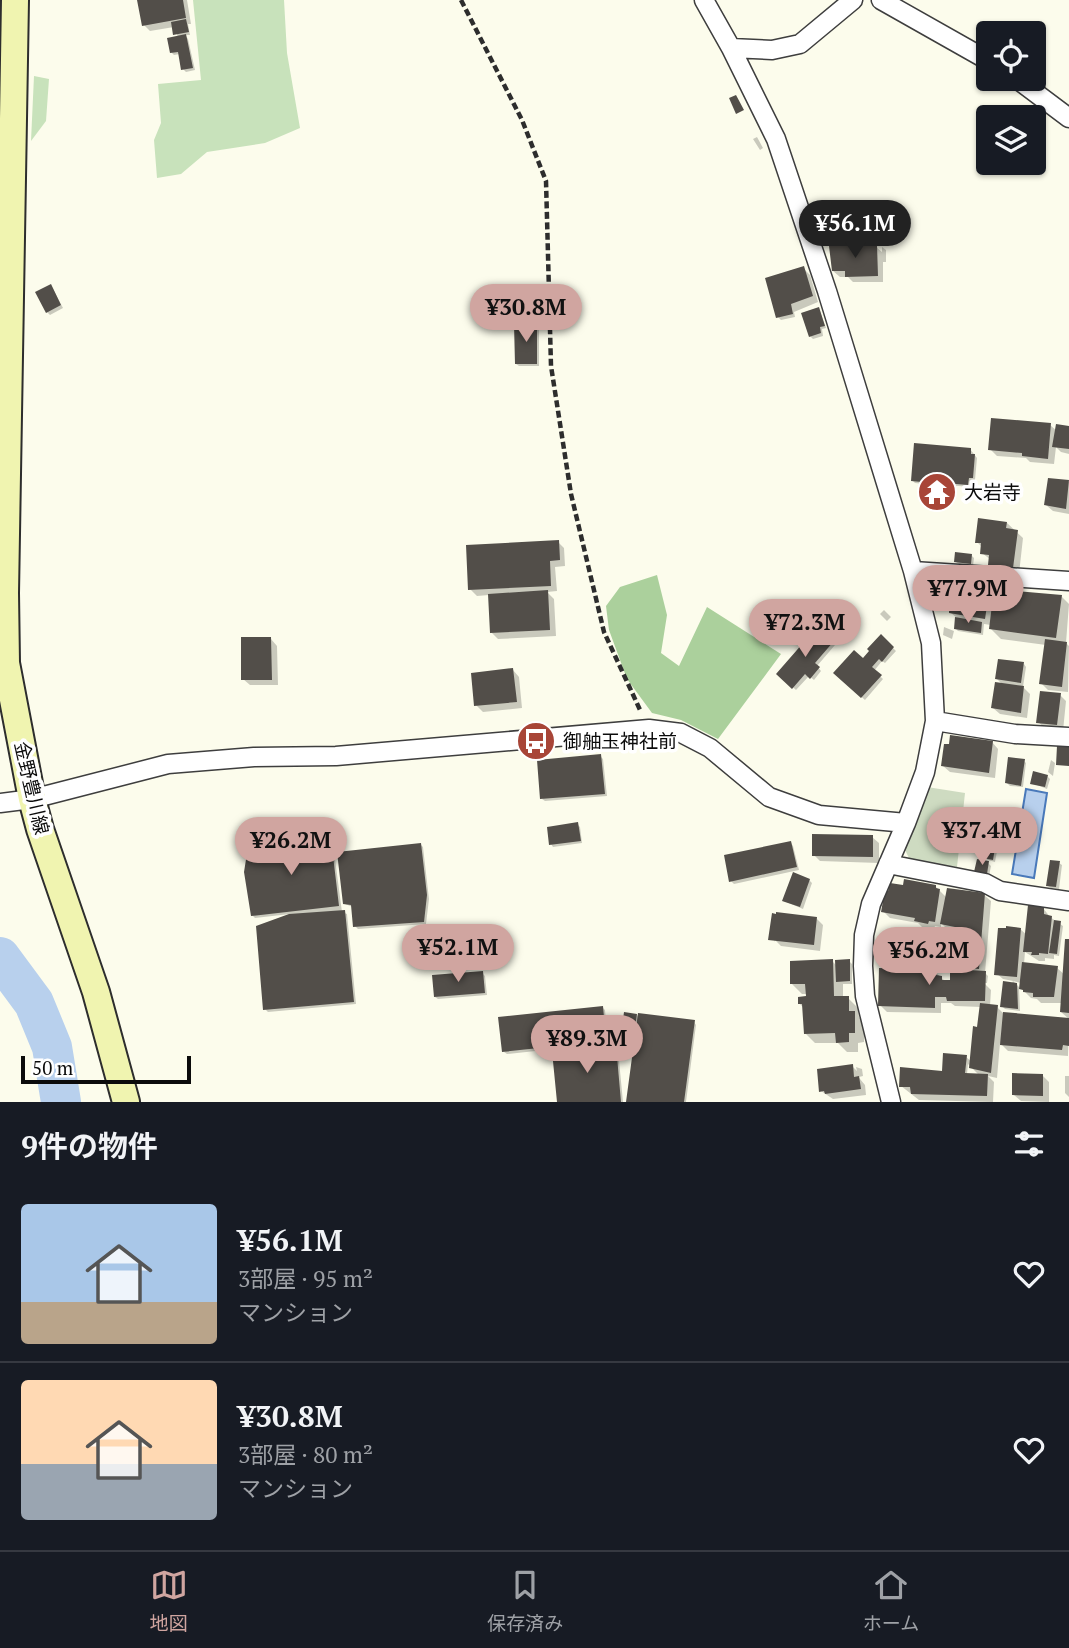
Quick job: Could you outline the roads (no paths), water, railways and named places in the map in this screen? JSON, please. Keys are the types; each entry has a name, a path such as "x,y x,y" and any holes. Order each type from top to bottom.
{"main road":[{"name":"金野豊川線","path":"15,0 5,304 6,663 40,829 96,992 125,1102"}],"street":[{"path":"704,0 776,139 827,290 913,571 931,643 935,721 925,772 871,904 864,935 865,996 891,1102"},
{"path":"731,48 772,50 800,44 852,0"},
{"path":"881,0 976,54"},
{"path":"1033,91 1069,118"},
{"path":"913,571 1069,581"},
{"path":"935,721 1015,734 1069,737"},
{"path":"0,803 33,799 167,764 254,757 336,756 649,729 681,733 710,748 769,797 819,815 906,823"},
{"path":"888,864 985,883 1000,891 1069,901"}],"water":[{"path":"1026,789 1047,793 1034,878 1012,874"}],"waterway":[{"path":"0,957 34,1003 52,1047 61,1102"}],"place":[{"name":"大岩寺","path":"937,492"},
{"name":"御舳玉神社前","path":"536,741"}]}
